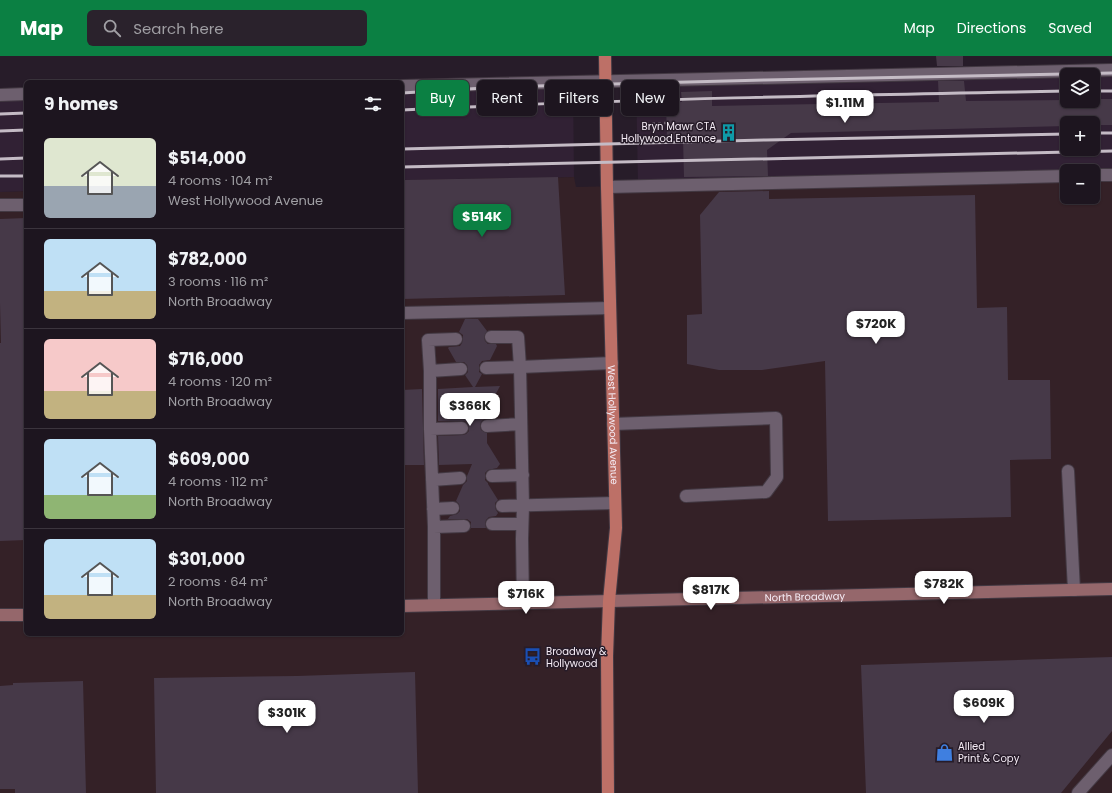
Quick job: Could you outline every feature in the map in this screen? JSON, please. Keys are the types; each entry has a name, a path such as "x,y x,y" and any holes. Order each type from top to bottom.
{"main road":[{"name":"West Hollywood Avenue","path":"605,56 605,80"},
{"name":"West Hollywood Avenue","path":"606,116 616,528 609,601 607,656 608,793"},
{"name":"North Broadway","path":"404,606 1112,589"},
{"path":"0,616 24,615"}],"lane":[{"path":"613,81 1112,70"},
{"path":"404,86 545,82"},
{"path":"0,95 24,94"},
{"path":"1100,175 1112,175"},
{"path":"607,187 1060,176"},
{"path":"0,205 24,205"},
{"path":"404,313 610,308"},
{"path":"491,337 518,337 523,475 523,603"},
{"path":"434,605 434,527 428,340 456,339"},
{"path":"486,368 612,363"},
{"path":"430,371 461,369"},
{"path":"614,424 776,418 777,477 766,492 686,496"},
{"path":"487,426 521,424"},
{"path":"430,429 462,428"},
{"path":"1068,471 1074,590"},
{"path":"492,476 523,475"},
{"path":"432,480 460,478"},
{"path":"502,506 615,503"},
{"path":"433,509 453,508"},
{"path":"492,524 522,524"},
{"path":"434,527 464,526"},
{"path":"1078,793 1112,755"}],"path":[{"path":"646,124 666,123"}],"shaded area":[{"path":"1100,70 1112,70 1112,175 1100,172 1100,164 1060,164 1060,171 638,186 637,116 679,116 679,80 636,80 1060,71 1060,108 1100,108"},
{"path":"537,83 545,83 545,116 573,116 574,177 404,180 404,86 416,86 416,116 469,116 469,84 477,84 477,116 537,116"},
{"path":"24,94 24,191 0,192 0,95"},
{"path":"1100,175 1112,175 1112,793 0,793 0,192 24,191 24,636 404,636 404,180 574,177 576,187 1060,176 1060,204 1100,204"}],"building":[{"path":"936,56 963,56 963,66 937,66"},
{"path":"938,81 964,81 966,101 1060,100 1060,108 1100,108 1100,99 1112,99 1112,125 1100,125 1100,116 1060,116 1060,126 791,133 767,150 768,176 684,177 683,139 667,139 666,116 679,116 679,102 682,102 681,92 712,91 712,106 939,102"},
{"path":"558,177 565,295 404,299 404,180"},
{"path":"769,191 769,199 975,195 977,308 1007,307 1008,380 1050,380 1051,459 1010,460 1011,517 828,521 825,361 762,370 719,370 687,364 687,315 702,314 700,215 719,192"},
{"path":"24,218 24,540 0,541 1,343 0,219"},
{"path":"465,319 478,319 487,331 484,337 485,341 488,344 496,344 497,346 490,360 482,361 479,365 479,372 482,374 475,387 500,386 487,411 487,418 481,422 480,426 481,430 487,433 487,443 500,464 497,468 488,470 485,473 485,480 498,500 495,503 495,507 498,513 496,516 489,517 486,520 486,528 471,528 471,522 467,519 448,519 450,516 457,514 460,511 459,504 456,501 463,485 467,481 467,476 472,464 439,465 438,436 463,435 469,431 468,424 465,421 438,421 438,389 473,387 465,375 468,372 467,365 464,362 456,362 448,348 460,346 462,343 463,335 459,332"},
{"path":"422,389 424,465 404,465 404,390"},
{"path":"1112,657 1112,731 1061,793 866,793 861,665"},
{"path":"415,672 418,793 156,793 154,678 297,676"},
{"path":"83,681 86,793 15,793 15,789 0,789 0,686 13,685 13,683"}],"railway":[{"path":"404,93 501,87 1112,73"},
{"path":"404,110 651,100 1060,91"},
{"path":"1100,91 1112,91"},
{"path":"0,114 24,113"},
{"path":"0,131 24,130"},
{"path":"1100,133 1112,133"},
{"path":"404,149 1060,134"},
{"path":"404,167 1112,151"},
{"path":"0,159 24,158"},
{"path":"0,176 24,176"}],"place":[{"name":"Bryn Mawr CTA Hollywood Entance","path":"729,132"},
{"name":"Broadway & Hollywood","path":"533,657"},
{"name":"Allied Print & Copy","path":"945,752"}]}
